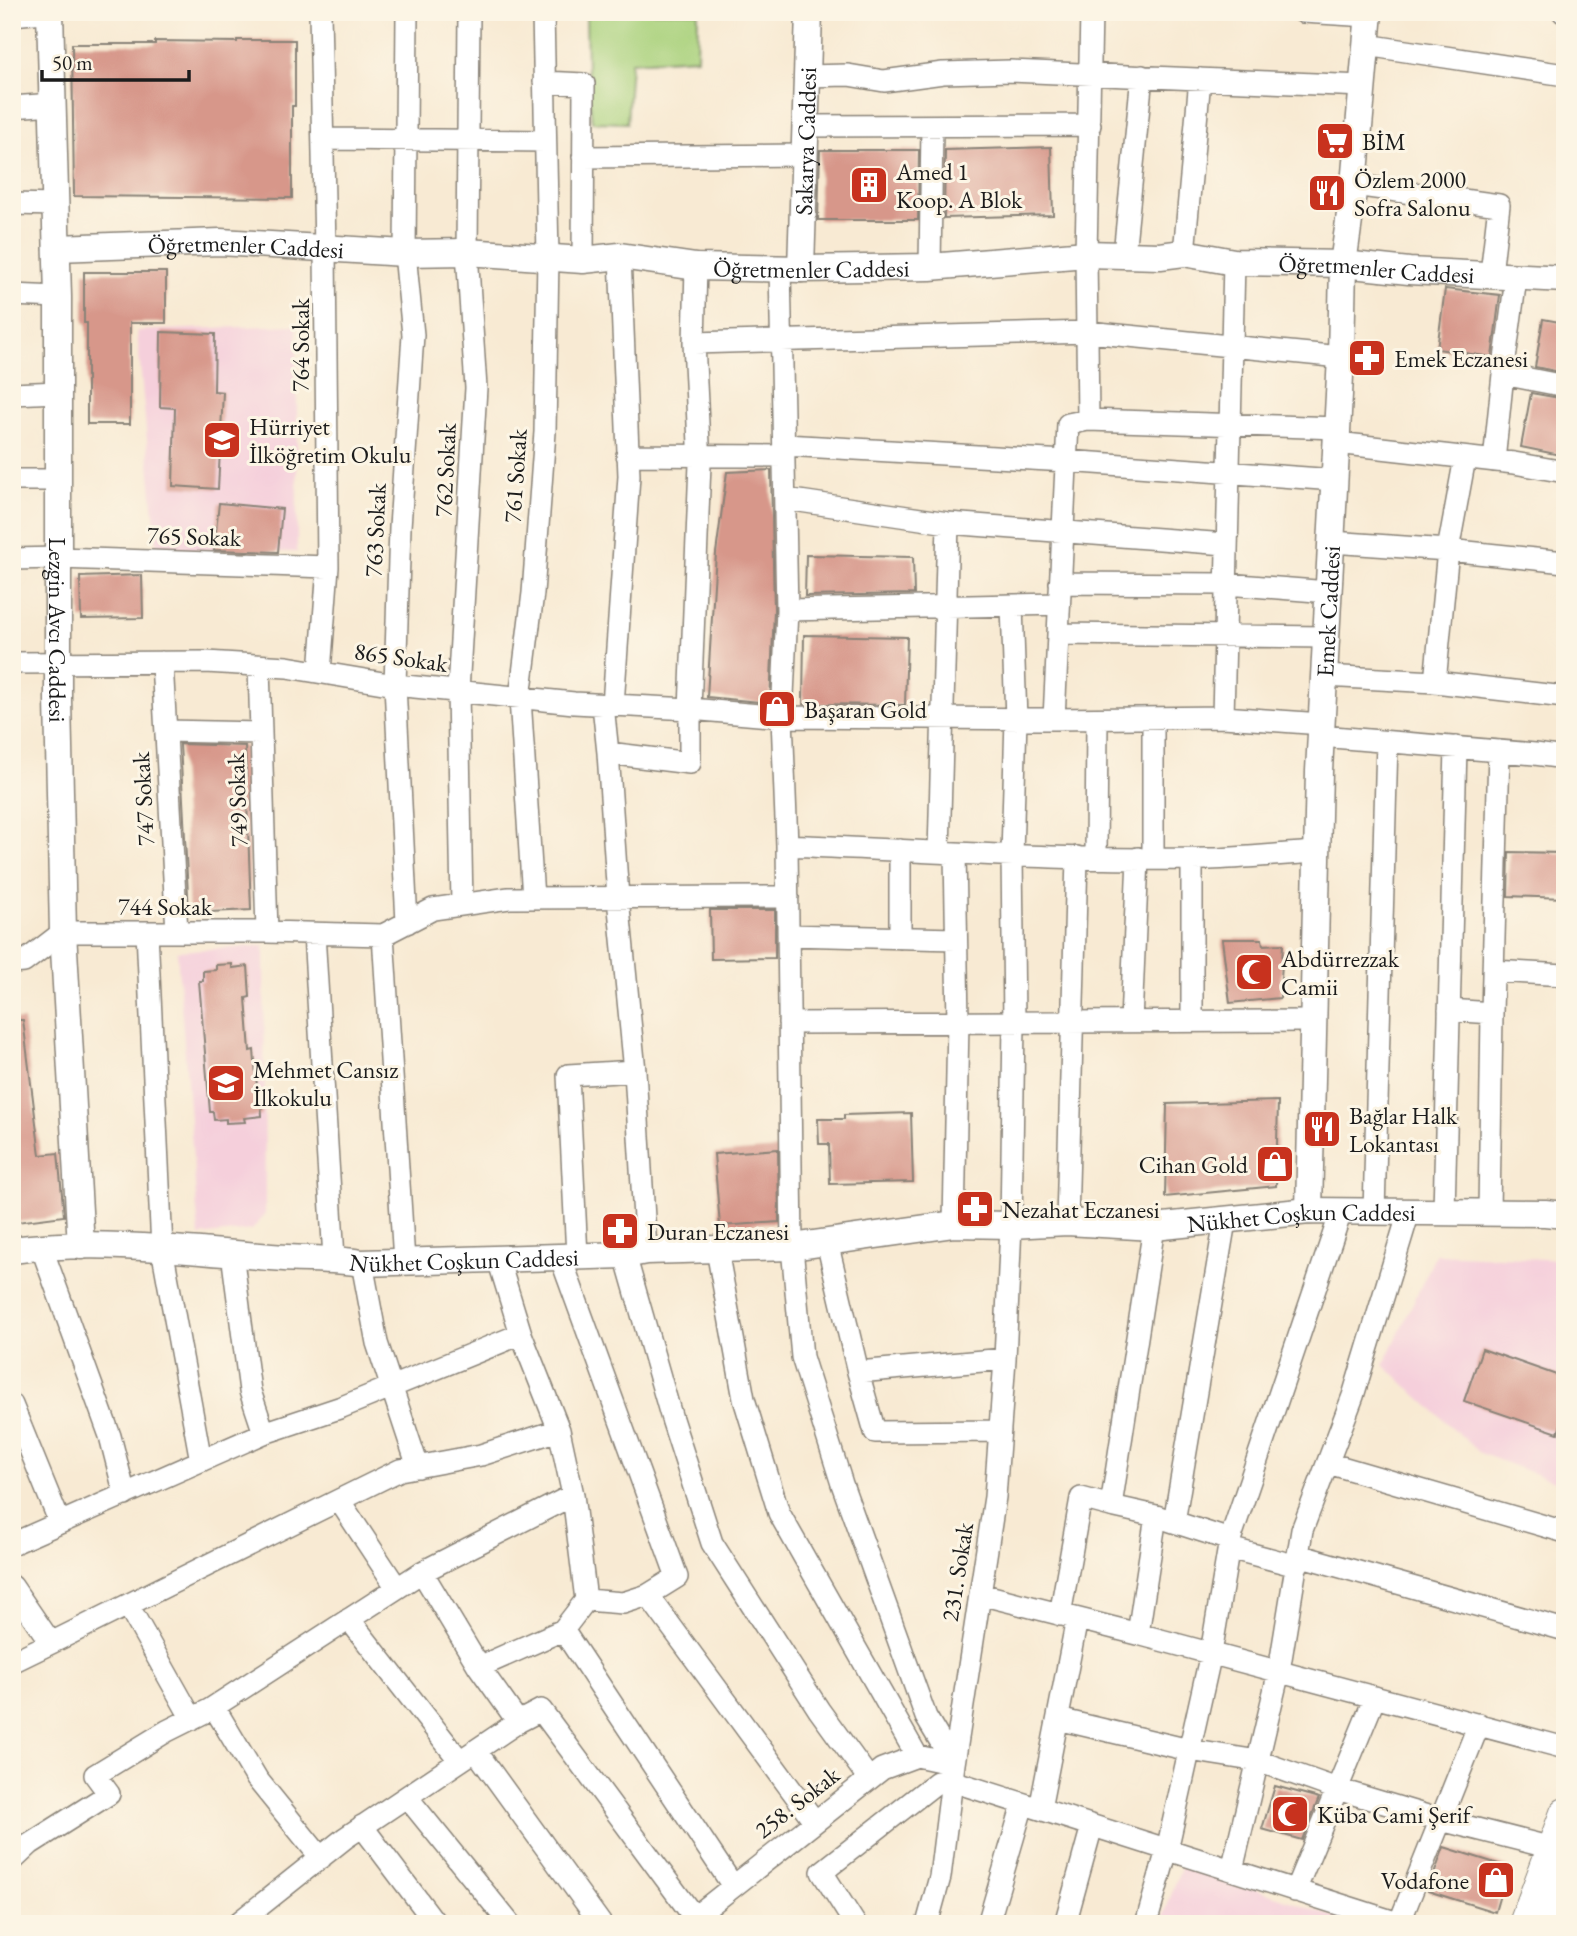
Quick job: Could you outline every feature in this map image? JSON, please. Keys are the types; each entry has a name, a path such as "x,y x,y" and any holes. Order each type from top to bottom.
{"main road":[{"path":"1524,1924 1565,1812"},
{"path":"1550,1924 1565,1886"}],"street":[{"path":"12,15 43,12"},
{"name":"Lezgin Avcı Caddesi","path":"50,12 58,297 58,663 63,932 81,1246"},
{"name":"764 Sokak","path":"320,12 328,567"},
{"name":"763 Sokak","path":"407,12 405,253 413,335 400,527 395,685 407,923"},
{"name":"762 Sokak","path":"462,905 458,691 476,388 467,252 469,12"},
{"name":"761 Sokak","path":"533,898 520,698 533,593 545,432 548,257 543,12"},
{"name":"Sakarya Caddesi","path":"790,269 803,155 809,12"},
{"path":"1088,420 1086,254 1091,12"},
{"path":"1303,12 1369,14"},
{"name":"Emek Caddesi","path":"1308,1211 1317,852 1341,358 1343,264 1354,185 1369,14"},
{"path":"1366,45 1565,75"},
{"path":"806,76 848,75 884,81 943,73 1010,71 1363,86"},
{"path":"1124,254 1142,76"},
{"path":"1184,253 1200,79"},
{"path":"544,82 584,84 583,260"},
{"path":"12,107 53,104"},
{"path":"804,127 1090,125"},
{"path":"930,267 932,126"},
{"path":"323,139 545,141"},
{"path":"583,157 803,155"},
{"path":"1354,185 1500,205 1504,276 1503,374 1494,461"},
{"path":"12,204 56,205"},
{"name":"Öğretmenler Caddesi","path":"57,248 220,242 405,253 467,252 583,260 620,256 695,267 790,269 930,267 1086,254 1160,256 1184,253 1234,262 1343,264 1409,271 1565,279"},
{"path":"620,256 629,476 608,705 608,754 618,898 635,1071 635,1253 672,1419 712,1543 819,1710 869,1779"},
{"path":"1223,716 1234,262"},
{"path":"608,754 690,763 699,455 694,343 695,267"},
{"path":"790,269 781,339 787,610 782,717 788,897 792,1247 802,1357 838,1471 926,1717 953,1772"},
{"path":"12,295 58,297"},
{"path":"694,343 1088,332 1341,358"},
{"path":"1503,374 1565,386"},
{"path":"12,394 58,393"},
{"path":"1054,719 1068,424 1088,420 1229,424 1337,436 1565,472"},
{"path":"627,455 699,455 784,450 1066,461 1335,480"},
{"path":"1435,682 1448,550 1465,458"},
{"path":"12,480 58,480"},
{"path":"786,499 948,523 1226,544"},
{"path":"948,523 941,718 947,852 956,939 958,1022 954,1224"},
{"path":"1331,542 1565,562"},
{"name":"765 Sokak","path":"12,559 58,558 328,567"},
{"path":"320,673 328,567"},
{"path":"1060,583 1226,584 1329,592"},
{"path":"787,610 1059,604"},
{"name":"231. Sokak","path":"927,1924 940,1877 953,1772 995,1497 1005,1359 1011,1225 1014,1022 1012,855 1016,719 1012,606"},
{"path":"1058,634 1326,638"},
{"name":"865 Sokak","path":"12,663 162,662 259,666 395,685 520,698 782,717 1097,719 1223,716 1387,742 1565,758"},
{"name":"747 Sokak","path":"162,662 177,932"},
{"name":"749 Sokak","path":"259,666 267,932"},
{"path":"1324,676 1435,682 1565,697"},
{"path":"1131,1022 1145,858 1153,718"},
{"path":"1067,1222 1074,1021 1097,719"},
{"path":"166,731 261,733"},
{"path":"1374,1212 1387,742"},
{"path":"1444,1212 1456,747"},
{"path":"1489,1212 1499,751"},
{"path":"787,845 1012,855 1192,859 1317,852"},
{"path":"900,850 900,938"},
{"path":"1192,859 1192,1021"},
{"path":"404,1261 383,935 433,909 509,898 788,897"},
{"path":"12,963 24,962 63,932"},
{"name":"744 Sokak","path":"63,932 383,935"},
{"path":"147,932 162,1248 201,1461"},
{"path":"314,934 334,1258"},
{"path":"788,936 956,939"},
{"path":"1493,971 1565,975"},
{"path":"1449,1010 1492,1013"},
{"path":"789,1023 1311,1021"},
{"path":"586,1600 623,1603 648,1595 677,1577 568,1256 568,1075 635,1071"},
{"name":"Nükhet Coşkun Caddesi","path":"12,1250 41,1246 162,1248 273,1258 334,1258 362,1263 792,1247 954,1224 1067,1222 1154,1227 1308,1211 1558,1212"},
{"path":"1146,1924 1167,1850 1211,1653 1229,1544 1341,1212"},
{"path":"1232,1870 1279,1671 1302,1531 1353,1396 1409,1212"},
{"path":"1138,1634 1165,1519 1225,1221"},
{"path":"1111,1506 1154,1227"},
{"path":"827,1242 875,1432 1000,1431"},
{"path":"41,1246 110,1436 125,1495"},
{"path":"717,1250 744,1399 779,1513 917,1756 1032,1806 1399,1924 1479,1724"},
{"path":"232,1253 250,1391 264,1433"},
{"path":"479,1667 563,1630 586,1600 573,1495 559,1430 521,1334 498,1259"},
{"path":"362,1263 377,1343 418,1467"},
{"path":"12,1544 264,1433 342,1407 521,1334"},
{"path":"858,1372 1005,1359"},
{"path":"12,1405 60,1523"},
{"path":"12,1662 400,1471 481,1455 559,1430"},
{"path":"1328,1463 1565,1532"},
{"path":"12,1861 30,1844 109,1794 95,1775 167,1731 214,1707 422,1572 573,1495"},
{"path":"988,1924 1032,1806 1058,1718 1081,1498 1165,1519 1229,1544 1565,1630"},
{"path":"339,1500 397,1588"},
{"path":"422,1572 479,1667 518,1722"},
{"path":"12,1586 51,1643"},
{"path":"980,1594 1565,1748"},
{"path":"648,1595 815,1822"},
{"path":"128,1605 192,1719"},
{"path":"349,1619 468,1756 601,1924"},
{"path":"563,1630 733,1886"},
{"path":"1295,1891 1375,1697"},
{"path":"214,1707 257,1779 321,1858"},
{"path":"240,1923 362,1826 518,1722 541,1710 699,1918"},
{"path":"1058,1718 1189,1750 1258,1761 1337,1789 1441,1820 1552,1848"},
{"name":"258. Sokak","path":"699,1918 733,1886 882,1769 917,1756"},
{"path":"855,1924 822,1872 953,1772"},
{"path":"407,1797 510,1924"},
{"path":"362,1826 436,1924"},
{"path":"1065,1924 1092,1826"}],"shaded area":[{"name":"Hürriyet İlköğretim Okulu","path":"297,325 297,552 157,549 137,331"},
{"name":"Mehmet Cansız İlkokulu","path":"264,946 265,1214 252,1230 199,1236 177,951"},
{"path":"1436,1254 1565,1260 1565,1485 1480,1453 1384,1365"},
{"path":"1182,1864 1356,1924 1161,1924"}],"green space":[{"path":"586,12 698,12 697,58 631,62 627,123 592,122 587,72"}],"building":[{"path":"295,40 292,198 74,196 72,44"},
{"path":"1051,147 1053,215 944,218 945,150"},
{"name":"Amed 1 Koop. A Blok","path":"820,150 919,150 918,220 818,220"},
{"path":"84,272 166,272 166,323 130,323 130,424 87,424"},
{"path":"1445,289 1500,295 1492,357 1437,349"},
{"path":"1543,319 1565,323 1565,373 1535,367"},
{"path":"161,332 215,334 214,391 223,392 218,489 173,486 175,408 160,407"},
{"path":"1531,393 1565,399 1565,456 1521,447"},
{"path":"771,470 774,610 770,703 707,697 716,553 727,472"},
{"path":"219,503 282,509 278,552 214,550"},
{"path":"806,555 913,557 914,594 805,596"},
{"path":"142,575 143,618 81,619 80,577"},
{"path":"804,635 907,637 905,705 803,704"},
{"path":"180,744 245,746 251,910 189,913"},
{"path":"1509,852 1565,853 1565,898 1508,896"},
{"path":"710,910 775,910 775,958 711,959"},
{"name":"Abdürrezzak Camii","path":"1222,939 1262,939 1263,945 1283,944 1280,998 1230,1003"},
{"path":"232,964 232,968 248,966 250,997 246,998 250,1051 254,1050 262,1116 244,1118 245,1122 226,1123 226,1119 214,1120 213,1112 210,1112 199,981 203,981 203,971 216,970 216,965"},
{"path":"12,1020 23,1020 40,1155 58,1153 64,1216 17,1222 12,1180"},
{"path":"1278,1101 1276,1186 1165,1197 1167,1104"},
{"path":"911,1113 913,1182 830,1184 829,1144 819,1144 818,1119 844,1119 844,1115"},
{"path":"778,1149 779,1222 720,1226 714,1154"},
{"path":"1482,1349 1565,1378 1565,1413 1558,1433 1464,1401"},
{"name":"Küba Cami Şerif","path":"1275,1786 1319,1798 1302,1840 1262,1829"},
{"path":"1444,1847 1508,1867 1495,1912 1428,1891"}],"place":[{"name":"BİM","path":"1335,141"},
{"name":"Amed 1 Koop. A Blok","path":"869,185"},
{"name":"Özlem 2000 Sofra Salonu","path":"1327,193"},
{"name":"Emek Eczanesi","path":"1367,358"},
{"name":"Hürriyet İlköğretim Okulu","path":"222,440"},
{"name":"Başaran Gold","path":"777,709"},
{"name":"Abdürrezzak Camii","path":"1254,972"},
{"name":"Mehmet Cansız İlkokulu","path":"226,1083"},
{"name":"Bağlar Halk Lokantası","path":"1322,1129"},
{"name":"Cihan Gold","path":"1275,1164"},
{"name":"Nezahat Eczanesi","path":"975,1209"},
{"name":"Duran Eczanesi","path":"620,1231"},
{"name":"Küba Cami Şerif","path":"1290,1814"},
{"name":"Vodafone","path":"1496,1880"}]}
